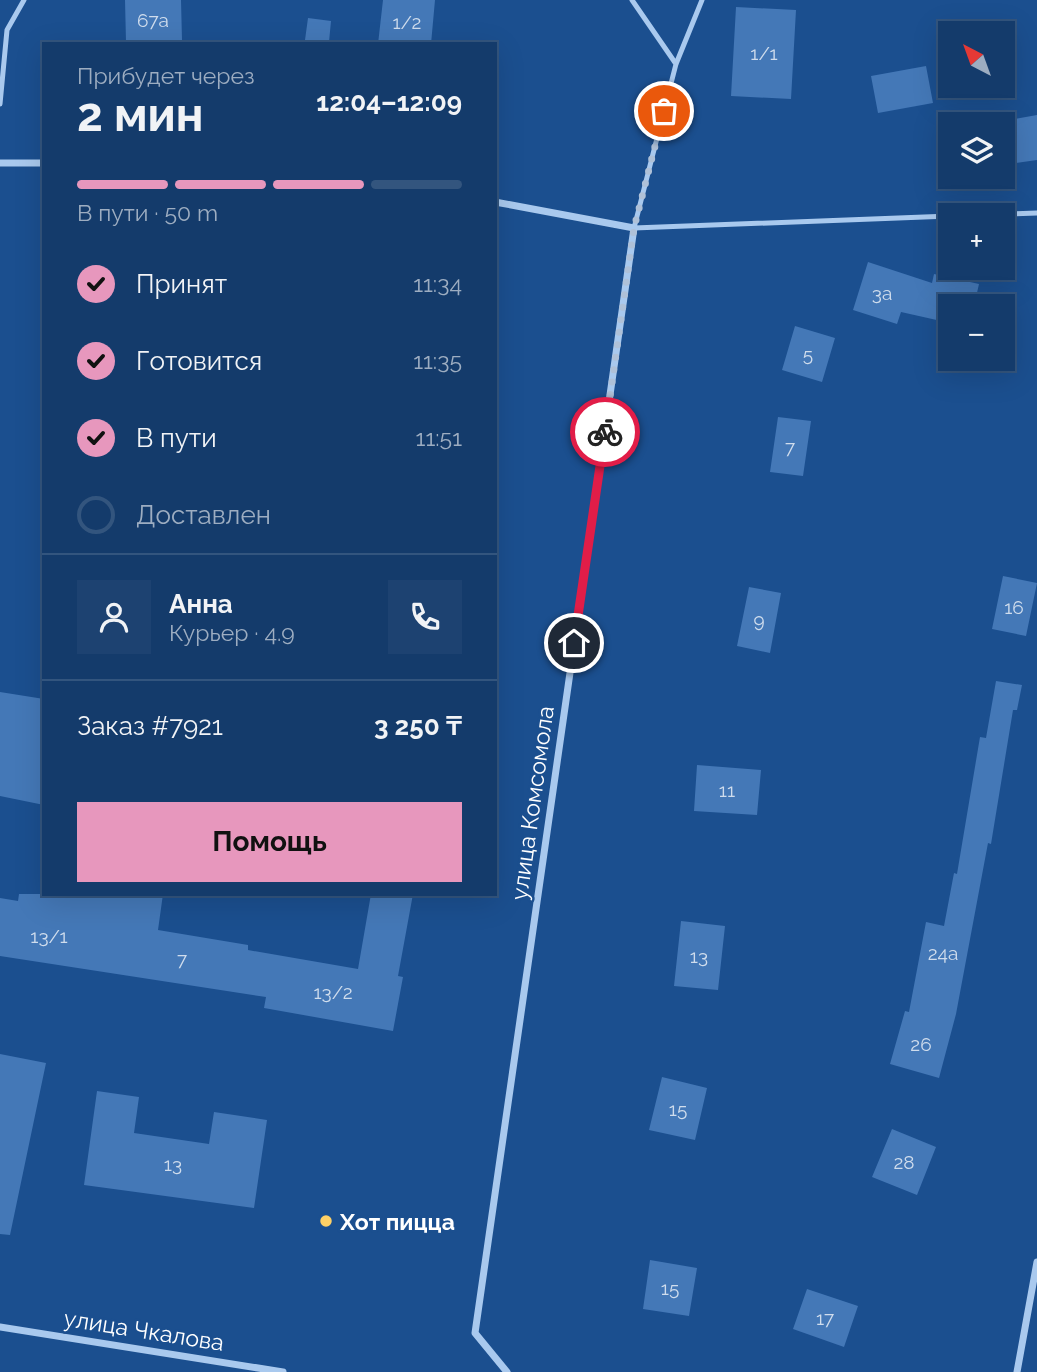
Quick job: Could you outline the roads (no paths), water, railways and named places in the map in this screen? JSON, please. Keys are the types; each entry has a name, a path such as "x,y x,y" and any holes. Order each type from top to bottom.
{"street":[{"path":"0,163 42,163"},
{"path":"497,202 634,228"},
{"name":"улица Комсомола","path":"507,1372 475,1333 634,228"},
{"path":"1017,1372 1037,1262"},
{"name":"улица Чкалова","path":"0,1327 283,1372"}],"lane":[{"path":"0,104 7,30 24,0"},
{"path":"632,0 676,64"},
{"path":"702,0 676,64 634,228 938,216"},
{"path":"1015,214 1037,213"}],"place":[{"name":"Хот пицца","path":"326,1221"}]}
